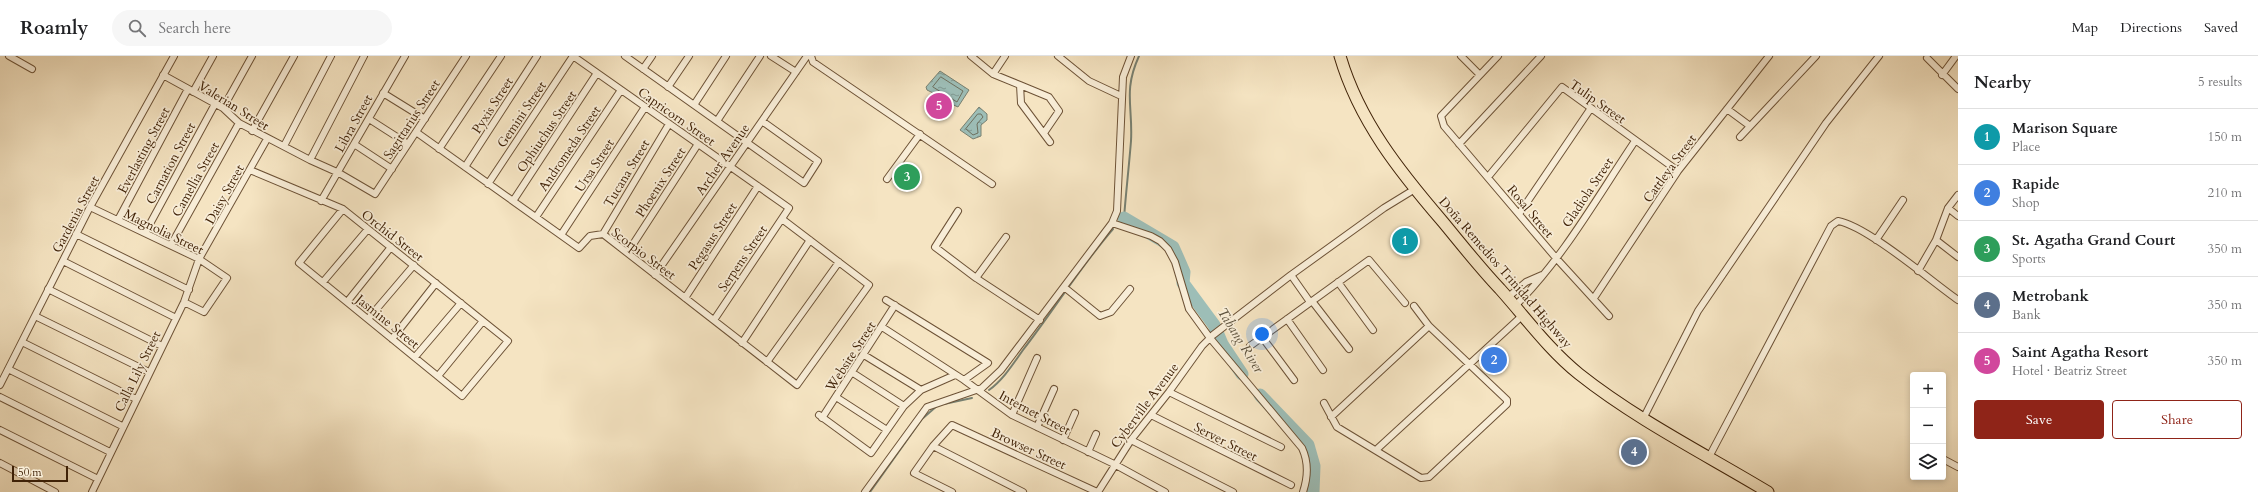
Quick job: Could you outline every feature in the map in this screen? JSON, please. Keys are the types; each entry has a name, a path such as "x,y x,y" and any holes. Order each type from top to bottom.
{"highway":[{"name":"Doña Remedios Trinidad Highway","path":"1340,56 1348,82 1376,137 1415,188 1507,298 1568,365 1594,385 1644,417 1768,492"}],"street":[{"path":"9,56 32,69"},
{"name":"Gardenia Street","path":"0,384 90,207 174,56"},
{"name":"Everlasting Street","path":"118,220 190,91 213,56"},
{"path":"223,108 252,56"},
{"path":"252,131 294,56"},
{"path":"284,146 331,56"},
{"path":"310,160 364,56"},
{"name":"Libra Street","path":"321,201 339,173 405,56"},
{"name":"Sagittarius Street","path":"375,194 466,56"},
{"path":"439,149 501,56"},
{"name":"Pyxis Street","path":"465,167 537,56"},
{"name":"Capricorn Street","path":"573,56 788,208"},
{"name":"Gemini Street","path":"488,184 573,56"},
{"path":"625,56 804,183 818,161 762,121"},
{"path":"643,69 652,56"},
{"path":"668,87 689,56"},
{"path":"694,105 726,56"},
{"path":"717,121 760,56"},
{"path":"771,56 796,72"},
{"name":"Archer Avenue","path":"655,274 807,56"},
{"path":"811,56 813,62 992,184"},
{"path":"971,56 993,74 1049,97 1059,111 1044,134"},
{"path":"993,74 1005,56"},
{"path":"1058,56 1089,81 1122,96"},
{"path":"865,492 927,407 982,388 1001,370 1112,223 1117,211 1123,77 1131,56"},
{"path":"1461,56 1480,75 1498,56"},
{"path":"1459,144 1541,56"},
{"name":"Cattleya Street","path":"1594,298 1678,171 1770,56"},
{"path":"1740,137 1816,56"},
{"path":"1644,417 1698,311 1826,123 1879,56"},
{"path":"1942,75 1956,56"},
{"path":"1927,58 1942,75 1958,89"},
{"name":"Ophiuchus Street","path":"513,201 597,73"},
{"name":"Valerian Street","path":"163,75 223,108 239,123 252,131 339,173 375,194"},
{"name":"Rosal Street","path":"1480,75 1441,116 1444,126 1556,258 1609,316"},
{"path":"1020,84 1021,103 1050,142"},
{"name":"Tulip Street","path":"1488,177 1562,87 1678,171"},
{"name":"Andromeda Street","path":"536,217 621,90"},
{"path":"383,93 425,119"},
{"name":"Carnation Street","path":"145,233 215,104"},
{"name":"Ursa Street","path":"561,235 645,107"},
{"path":"1519,214 1591,108"},
{"path":"1727,109 1750,126"},
{"path":"369,119 408,144"},
{"name":"Camellia Street","path":"171,245 239,123"},
{"name":"Tucana Street","path":"602,234 669,124"},
{"name":"Scorpio Street","path":"416,132 579,248 590,236 602,234 628,252 797,385 869,285 839,262"},
{"path":"887,179 920,134"},
{"name":"Daisy Street","path":"199,259 267,139"},
{"name":"Gladiola Street","path":"1515,306 1533,288 1556,258 1635,141"},
{"path":"354,144 392,169"},
{"name":"Phoenix Street","path":"628,252 698,144"},
{"name":"Orchid Street","path":"250,170 343,210 508,340 462,396"},
{"name":"Pegasus Street","path":"685,298 758,186"},
{"name":"Cyberville Avenue","path":"1098,492 1114,464 1131,440 1169,392 1202,346 1211,337 1290,275 1384,208 1415,188"},
{"path":"1918,271 1936,240 1948,208 1958,195"},
{"path":"1876,240 1903,200"},
{"name":"Magnolia Street","path":"90,207 199,259 227,278 204,312 184,302"},
{"name":"Serpens Street","path":"714,320 788,208"},
{"path":"1948,208 1958,216"},
{"name":"Jasmine Street","path":"343,210 299,263 462,396"},
{"path":"958,211 935,247 976,278 1040,320"},
{"path":"767,362 839,262 782,218"},
{"path":"1709,457 1832,226 1838,221 1847,223 1876,240 1958,300"},
{"path":"1112,223 1149,235 1160,241 1168,249 1175,262 1189,309 1302,448 1306,456 1307,470 1303,492"},
{"path":"323,282 368,229"},
{"path":"76,234 189,290"},
{"path":"976,278 1006,236"},
{"path":"742,343 810,240"},
{"path":"1936,240 1958,257"},
{"path":"347,302 391,247"},
{"name":"Calla Lily Street","path":"92,492 122,426 184,302 199,259"},
{"path":"1250,346 1369,260 1405,303"},
{"path":"63,261 176,318"},
{"path":"368,319 414,265"},
{"name":"Gladiola Street","path":"1507,298 1526,282 1543,274"},
{"path":"1290,275 1349,349"},
{"path":"1338,282 1373,330"},
{"path":"392,339 436,283"},
{"path":"1065,287 1100,316 1111,312 1130,289"},
{"path":"48,289 162,346"},
{"path":"886,300 988,363 964,380"},
{"path":"415,357 460,302"},
{"name":"Website Street","path":"887,430 871,453 821,416 853,373 895,305"},
{"path":"1324,403 1337,427 1421,478 1429,477 1507,404 1507,400 1429,326 1414,306"},
{"path":"1376,450 1523,315"},
{"path":"35,316 149,372"},
{"path":"1287,319 1323,370"},
{"path":"438,376 483,321"},
{"path":"1331,417 1429,326"},
{"name":"Internet Street","path":"882,327 964,380 975,390 1012,415 1114,464 1166,492"},
{"path":"1262,337 1294,380"},
{"path":"22,342 136,399"},
{"path":"864,355 921,390"},
{"path":"1012,415 1037,358"},
{"path":"8,369 122,426"},
{"path":"853,373 904,406"},
{"path":"836,397 887,430 904,406 921,390 956,375"},
{"path":"1037,427 1054,389"},
{"path":"1169,392 1281,447"},
{"path":"0,397 110,452"},
{"path":"1063,440 1075,413"},
{"name":"Server Street","path":"1151,415 1291,486"},
{"name":"Browser Street","path":"933,446 952,425 1098,492"},
{"path":"0,430 98,479"},
{"path":"1088,452 1096,434"},
{"path":"1131,440 1233,492"},
{"path":"952,492 914,473 933,446 1023,492"},
{"path":"1946,461 1958,467"},
{"path":"0,463 55,492"}],"water":[{"path":"940,71 969,90 958,107 927,90 926,87"},
{"path":"979,107 987,114 987,120 981,125 981,136 973,139 960,130"}],"waterway":[{"path":"1120,222 1124,218 1131,141 1131,79 1139,56"},
{"name":"Tabang River","path":"1124,218 1173,247 1184,272 1183,283 1214,325 1222,344 1242,374"},
{"path":"989,390 1008,372 1089,258 1113,229"},
{"name":"Tabang River","path":"1260,395 1308,445 1314,466 1313,492"},
{"path":"944,404 972,398"},
{"path":"870,492 922,419 938,405"}],"place":[{"name":"Saint Agatha Resort","path":"939,106"},
{"name":"St. Agatha Grand Court","path":"907,177"},
{"name":"Marison Square","path":"1405,241"},
{"name":"Rapide","path":"1494,360"},
{"name":"Metrobank","path":"1634,452"}]}
